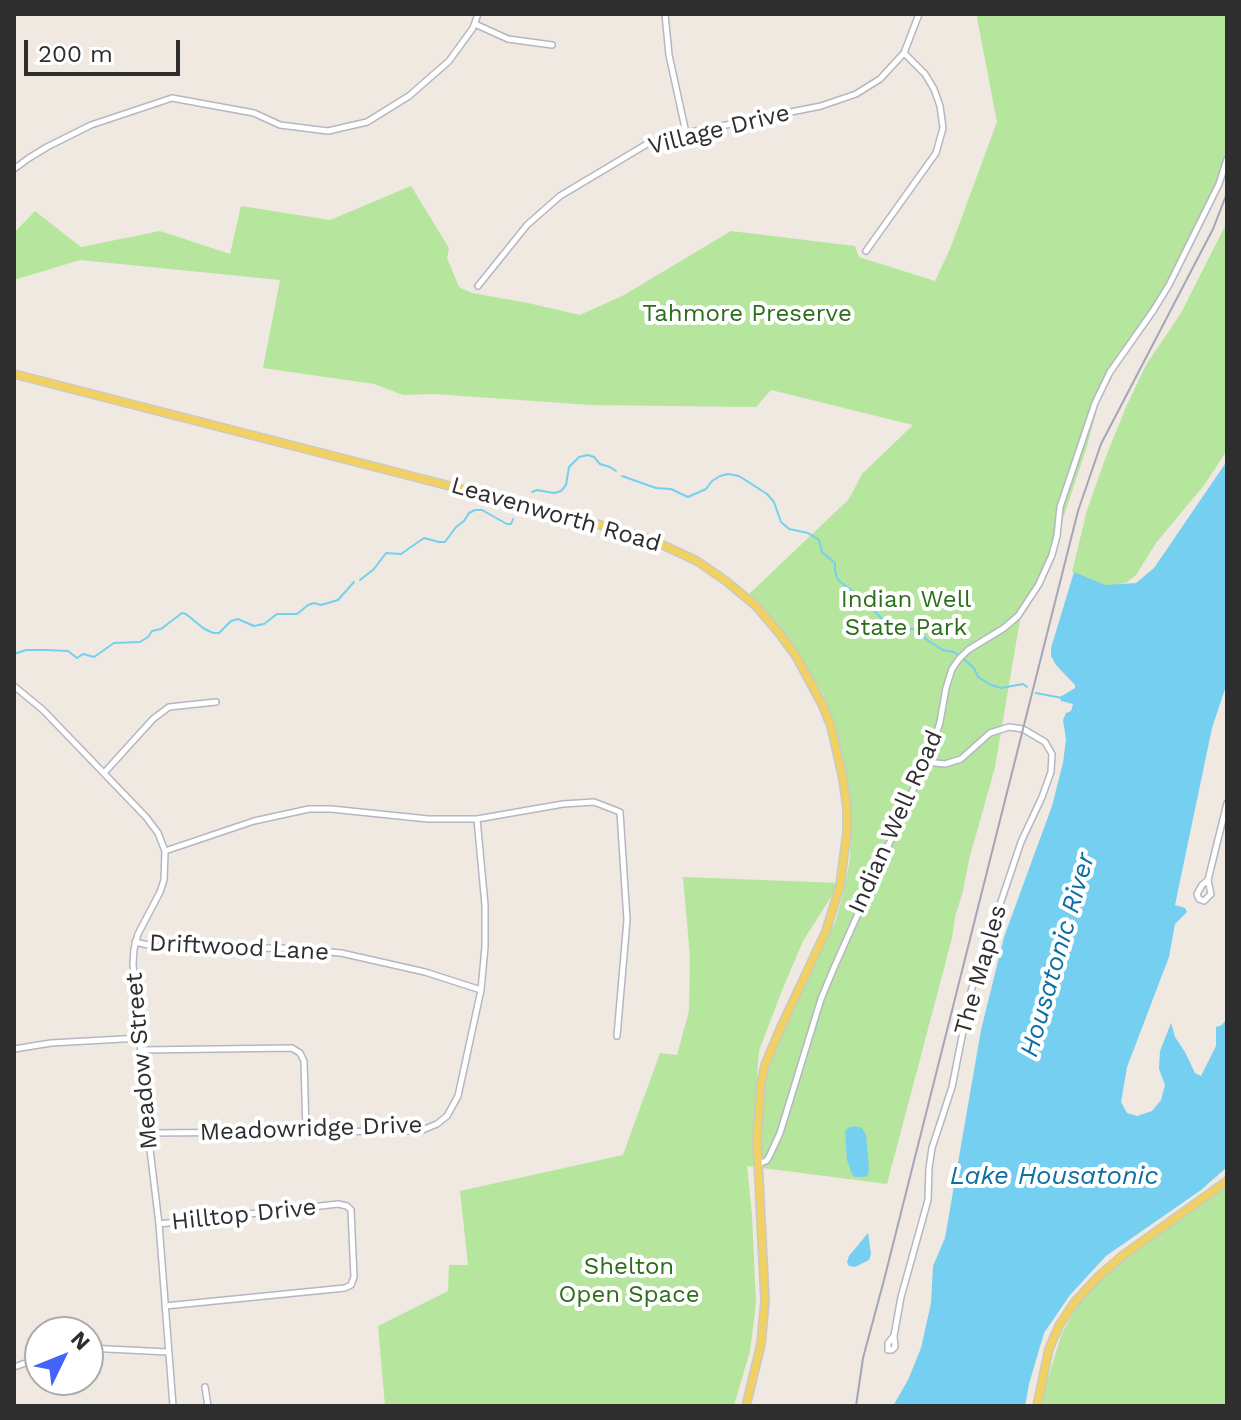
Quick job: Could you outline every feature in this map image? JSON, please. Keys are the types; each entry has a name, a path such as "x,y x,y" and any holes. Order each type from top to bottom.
{"main road":[{"name":"Leavenworth Road","path":"14,374 631,533 668,546 697,561 756,606 796,656 822,704 837,749 847,808 847,832 843,870 830,919 765,1065 758,1103 765,1285 761,1344 746,1406"},
{"path":"1037,1406 1049,1349 1074,1303 1122,1256 1227,1181"}],"street":[{"path":"14,169 47,147 91,125 172,98 254,113 280,125 328,131 367,122 409,96 449,61 475,24 478,14"},
{"path":"665,14 669,55 686,133"},
{"name":"Village Drive","path":"478,286 527,225 560,196 647,144 839,101 856,94 880,79 904,53 919,14"},
{"path":"475,24 508,39 552,45"},
{"path":"866,251 936,153 943,128 934,89 925,74 904,53"},
{"name":"Indian Well Road","path":"758,1164 766,1161 780,1133 821,999 897,821 926,762 940,722 950,674 959,659 1018,616 1039,584 1052,555 1063,498 1095,403 1110,372 1169,285 1219,184 1227,159"},
{"path":"15,690 43,710 152,824 165,851 254,821 309,809 428,819 477,819 563,804 594,802 620,812 627,920 617,1036"},
{"path":"104,773 153,719 169,707 216,702"},
{"name":"The Maples","path":"894,1336 901,1297 928,1200 932,1148 952,1087 971,991 1021,842 1051,772 1052,754 1045,742 1023,729 1009,727 990,733 961,759 945,764 926,762"},
{"path":"1208,880 1227,803"},
{"path":"477,819 485,905 481,990"},
{"name":"Meadow Street","path":"165,851 166,868 160,892 135,942 133,964 159,1224 173,1406"},
{"name":"Driftwood Lane","path":"135,942 166,949 281,948 341,953 425,972 481,990"},
{"name":"Meadowridge Drive","path":"148,1133 420,1131 437,1124 447,1116 458,1096 481,990"},
{"path":"14,1049 51,1043 140,1038"},
{"path":"141,1050 292,1048 300,1053 304,1061 306,1131"},
{"name":"Hilltop Drive","path":"159,1224 338,1204 351,1210 354,1277 351,1285 165,1306"},
{"path":"104,1349 168,1352"},
{"path":"205,1387 208,1406"}],"green space":[{"path":"978,14 1227,14 1227,167 1152,316 1120,359 1102,391 1087,446 1039,588 1021,614 995,767 887,1184 747,1166 756,1303 750,1351 734,1406 385,1406 378,1326 448,1291 449,1265 468,1265 460,1191 623,1155 660,1053 677,1055 689,1011 690,957 683,877 840,883 803,941 781,993 759,1051 756,1088 807,969 835,923 850,859 851,805 841,749 823,694 789,642 747,596 849,499 862,474 913,425 771,390 756,407 590,405 434,394 403,395 374,384 263,368 280,280 80,260 14,280 14,233 35,211 81,247 160,231 230,254 241,206 330,220 411,186 449,248 447,258 459,287 472,293 580,315 624,295 731,231 855,246 859,257 935,281 997,122"},
{"path":"1227,222 1227,450 1205,484 1156,543 1136,575 1117,585 1099,585 1083,579 1072,572 1087,510 1105,459 1146,365 1181,313"},
{"path":"1227,1179 1227,1406 1041,1406 1062,1333 1082,1298 1103,1274"}],"water":[{"name":"Lake Housatonic","path":"1227,461 1227,683 1212,728 1175,905 1185,908 1187,912 1175,924 1169,957 1127,1067 1121,1102 1127,1113 1137,1116 1152,1111 1161,1100 1165,1085 1159,1069 1160,1051 1171,1023 1175,1037 1195,1073 1201,1076 1216,1046 1216,1027 1227,1018 1227,1167 1201,1190 1106,1256 1070,1295 1044,1333 1025,1406 893,1406 921,1348 931,1303 933,1266 945,1238 981,1030 1004,937 1052,806 1063,763 1066,739 1063,720 1073,704 1061,701 1060,697 1075,685 1056,665 1051,648 1074,572 1105,585 1136,583 1154,568"},
{"path":"854,1126 862,1128 866,1135 869,1169 864,1177 852,1174 847,1160 845,1131"},
{"path":"868,1233 869,1260 855,1267 849,1266 849,1256"}],"waterway":[{"path":"532,492 561,491 566,485 569,467 579,457 594,457 600,464 616,471"},
{"path":"622,476 656,488 671,489 688,497 706,489 720,476 739,476 767,494 774,502 781,522 789,529 808,533 819,540 822,552 835,563 838,580 881,618 895,621 902,627 917,629 927,640 966,661 978,677 991,685 1001,688 1023,684 1027,687"},
{"path":"360,580 374,569 386,553 401,554 424,538 445,542 475,510 482,510 507,524 511,524 513,519"},
{"path":"14,654 26,650 47,650 68,651 77,658 83,654 94,657 114,643 140,642 182,613 213,633 219,633 231,621 238,619 254,626 264,624 277,614 297,614 308,605 338,600 354,582"},
{"path":"1036,693 1062,698"}],"railway":[{"path":"856,1406 863,1358 1078,511 1101,444 1213,229 1227,193"}],"park label":[{"name":"Tahmore Preserve","path":"747,314"},
{"name":"Indian Well State Park","path":"906,614"},
{"name":"Shelton Open Space","path":"629,1281"}],"water label":[{"name":"Housatonic River","path":"1058,955"}]}
